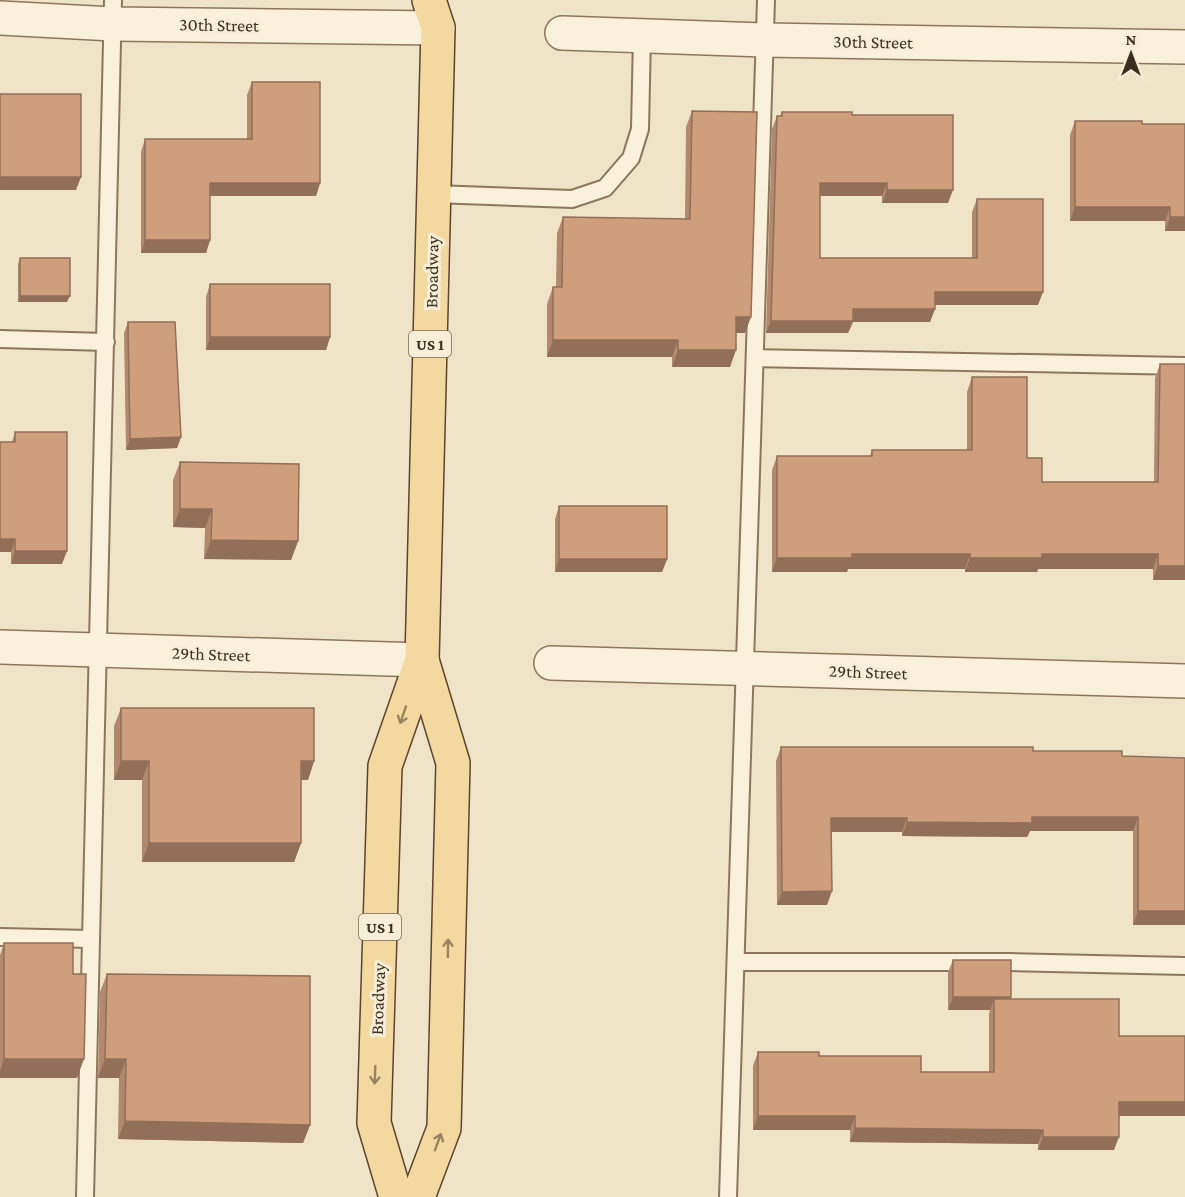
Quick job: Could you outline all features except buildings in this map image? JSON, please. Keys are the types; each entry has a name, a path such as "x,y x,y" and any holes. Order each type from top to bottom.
{"main road":[{"name":"Broadway","path":"396,1197 374,1123 385,766 422,660 439,9"},
{"name":"Broadway","path":"418,1197 444,1128 453,763 422,660"}],"street":[{"name":"30th Street","path":"0,18 113,12 439,9"},
{"name":"30th Street","path":"562,33 765,40 1185,47"},
{"name":"29th Street","path":"0,647 422,660"},
{"name":"29th Street","path":"551,663 1185,681"}],"lane":[{"path":"728,1197 766,0"},
{"path":"85,1197 113,12"},
{"path":"434,194 572,199 605,188 631,158 640,129 642,36"},
{"path":"0,339 106,342"},
{"path":"755,358 1185,366"},
{"path":"0,937 92,939"},
{"path":"736,962 1009,962 1185,966"}]}
